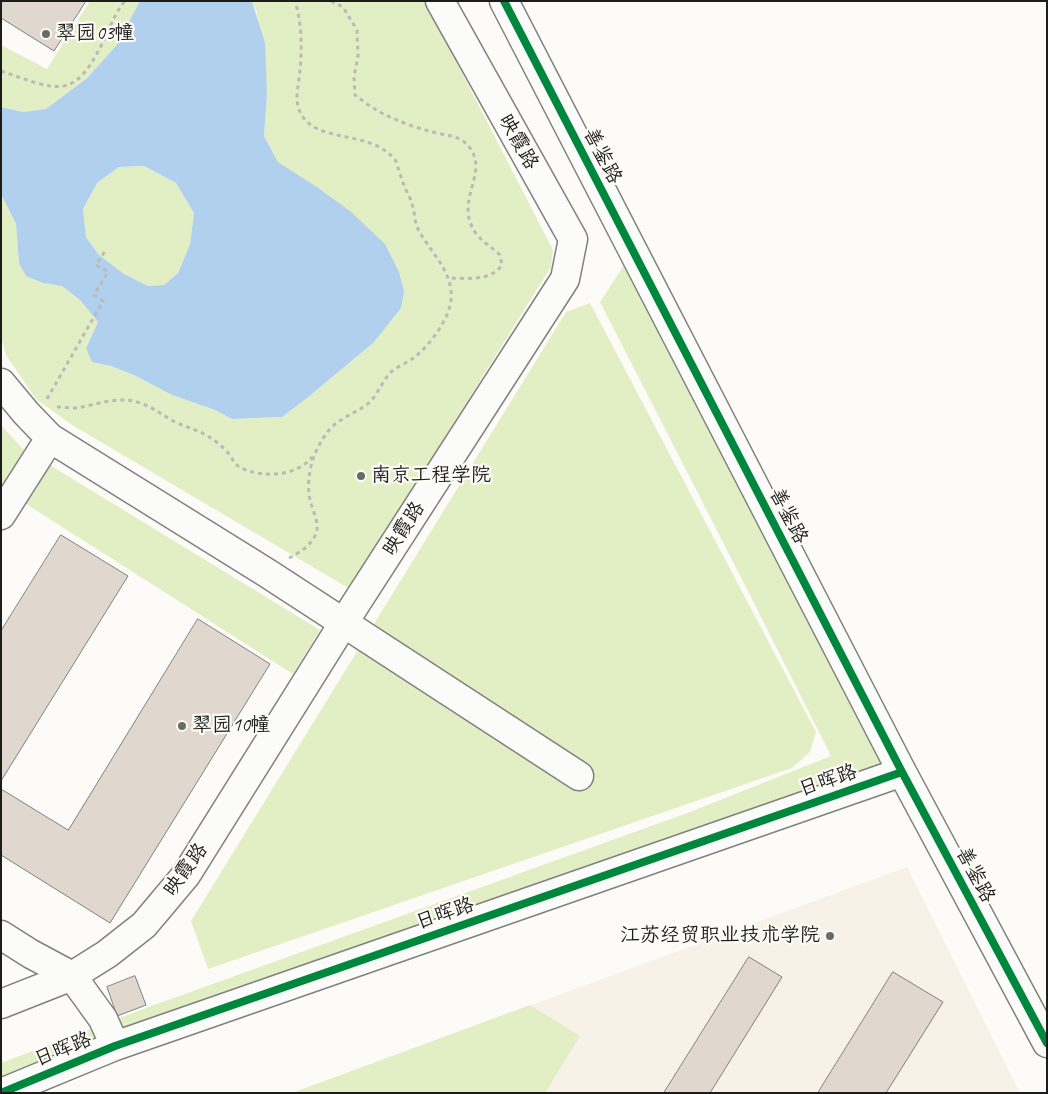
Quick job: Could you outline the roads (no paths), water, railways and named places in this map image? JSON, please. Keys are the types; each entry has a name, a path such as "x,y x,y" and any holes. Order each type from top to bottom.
{"street":[{"name":"映霞路","path":"1,1004 72,976 107,954 144,924 186,875 344,622 565,279 573,239 440,1"},
{"name":"善鉴路","path":"504,1 902,772 1047,1043"},
{"path":"1,383 34,410 50,438 344,622 579,776"},
{"path":"1,515 50,438"},
{"name":"日晖路","path":"1,1093 115,1046 902,772"},
{"path":"1,935 72,976 103,1019 115,1046"}],"water":[{"path":"140,1 252,1 265,43 267,94 264,136 278,162 350,211 385,244 399,272 404,292 401,308 373,343 282,417 232,419 215,410 172,395 136,376 111,366 92,362 86,348 98,322 80,300 62,286 43,283 26,276 19,263 16,224 1,194 1,107 23,112 46,109 87,78 116,46","holes":["144,166 176,183 194,213 190,244 178,273 164,285 148,286 124,274 98,254 86,237 83,209 97,183 119,167"]}],"place":[{"name":"翠园03幢","path":"46,34"},
{"name":"南京工程学院","path":"361,476"},
{"name":"翠园10幢","path":"182,726"},
{"name":"江苏经贸职业技术学院","path":"830,936"}]}
